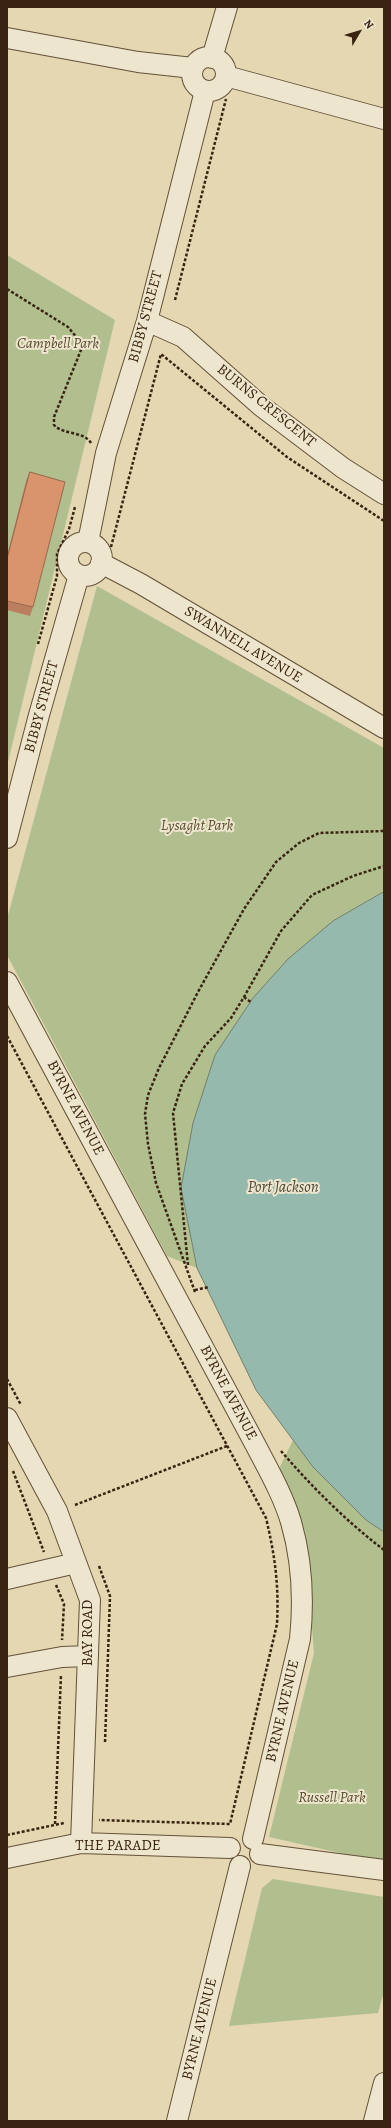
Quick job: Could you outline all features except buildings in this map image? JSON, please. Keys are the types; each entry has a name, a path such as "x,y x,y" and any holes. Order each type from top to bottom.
{"street":[{"path":"212,58 227,7"},
{"path":"7,38 138,62 193,68"},
{"path":"212,58 217,59 224,66 226,76 225,82 216,90 205,91 199,89 192,80 193,68 200,60 212,58"},
{"path":"226,76 384,119"},
{"name":"BIBBY STREET","path":"88,542 106,453 147,321 205,91"},
{"name":"BURNS CRESCENT","path":"147,321 183,337 261,406 343,468 384,494"},
{"path":"88,542 94,544 106,555 93,574 79,575 71,570 67,560 68,554 70,550 78,543 88,542"},
{"name":"SWANNELL AVENUE","path":"106,555 141,584 384,728"},
{"name":"BIBBY STREET","path":"7,838 39,715 79,575"},
{"name":"BYRNE AVENUE","path":"7,982 255,1444 290,1520 296,1545 303,1598 300,1639 256,1847"},
{"name":"BAY ROAD","path":"7,1418 57,1511 90,1600 82,1843"},
{"path":"7,1579 76,1562"},
{"path":"7,1667 62,1657 88,1656"},
{"path":"239,1837 249,1837 256,1847 258,1859 250,1866 240,1866 232,1861 230,1848 232,1843 239,1837"},
{"name":"THE PARADE","path":"7,1858 82,1843 230,1848"},
{"path":"256,1847 384,1870"},
{"name":"BYRNE AVENUE","path":"178,2121 240,1866"},
{"path":"374,2121 384,2082"}],"path":[{"path":"175,300 226,99"},
{"path":"7,289 68,327 83,345 54,417 54,425 57,429 85,437 90,441 92,446"},
{"path":"106,555 161,354 287,457 384,521"},
{"path":"37,649 57,576 57,554 69,529 75,506"},
{"path":"197,1296 188,1268 181,1255 163,1204 148,1144 145,1114 147,1101 159,1068 244,909 276,862 299,843 319,833 384,831"},
{"path":"188,1268 173,1113 182,1084 205,1046 230,1018 244,997 281,931 312,895 352,876 384,866"},
{"path":"244,997 252,1003"},
{"path":"7,1036 266,1518 273,1550 279,1593 277,1624 230,1824 97,1819"},
{"path":"195,1290 209,1287"},
{"path":"75,1505 227,1446"},
{"path":"278,1446 305,1478 349,1521 384,1550"},
{"path":"12,1470 64,1604 55,1824"},
{"path":"7,1834 69,1822"}],"green space":[{"name":"Campbell Park","path":"7,255 115,320 7,766"},
{"name":"Lysaght Park","path":"97,586 384,748 384,892 333,921 181,1188 197,1268 167,1256 7,955 7,919"},
{"name":"Russell Park","path":"293,1440 313,1467 366,1520 384,1532 384,1863 269,1837 314,1653 306,1549 279,1469"},
{"path":"273,1879 384,1897 384,1991 378,2013 229,2026 262,1888"}],"water":[{"name":"Port Jackson","path":"384,892 384,1532 366,1520 313,1467 256,1390 197,1268 181,1188 193,1123 215,1055 253,998 288,959 333,921"}]}
